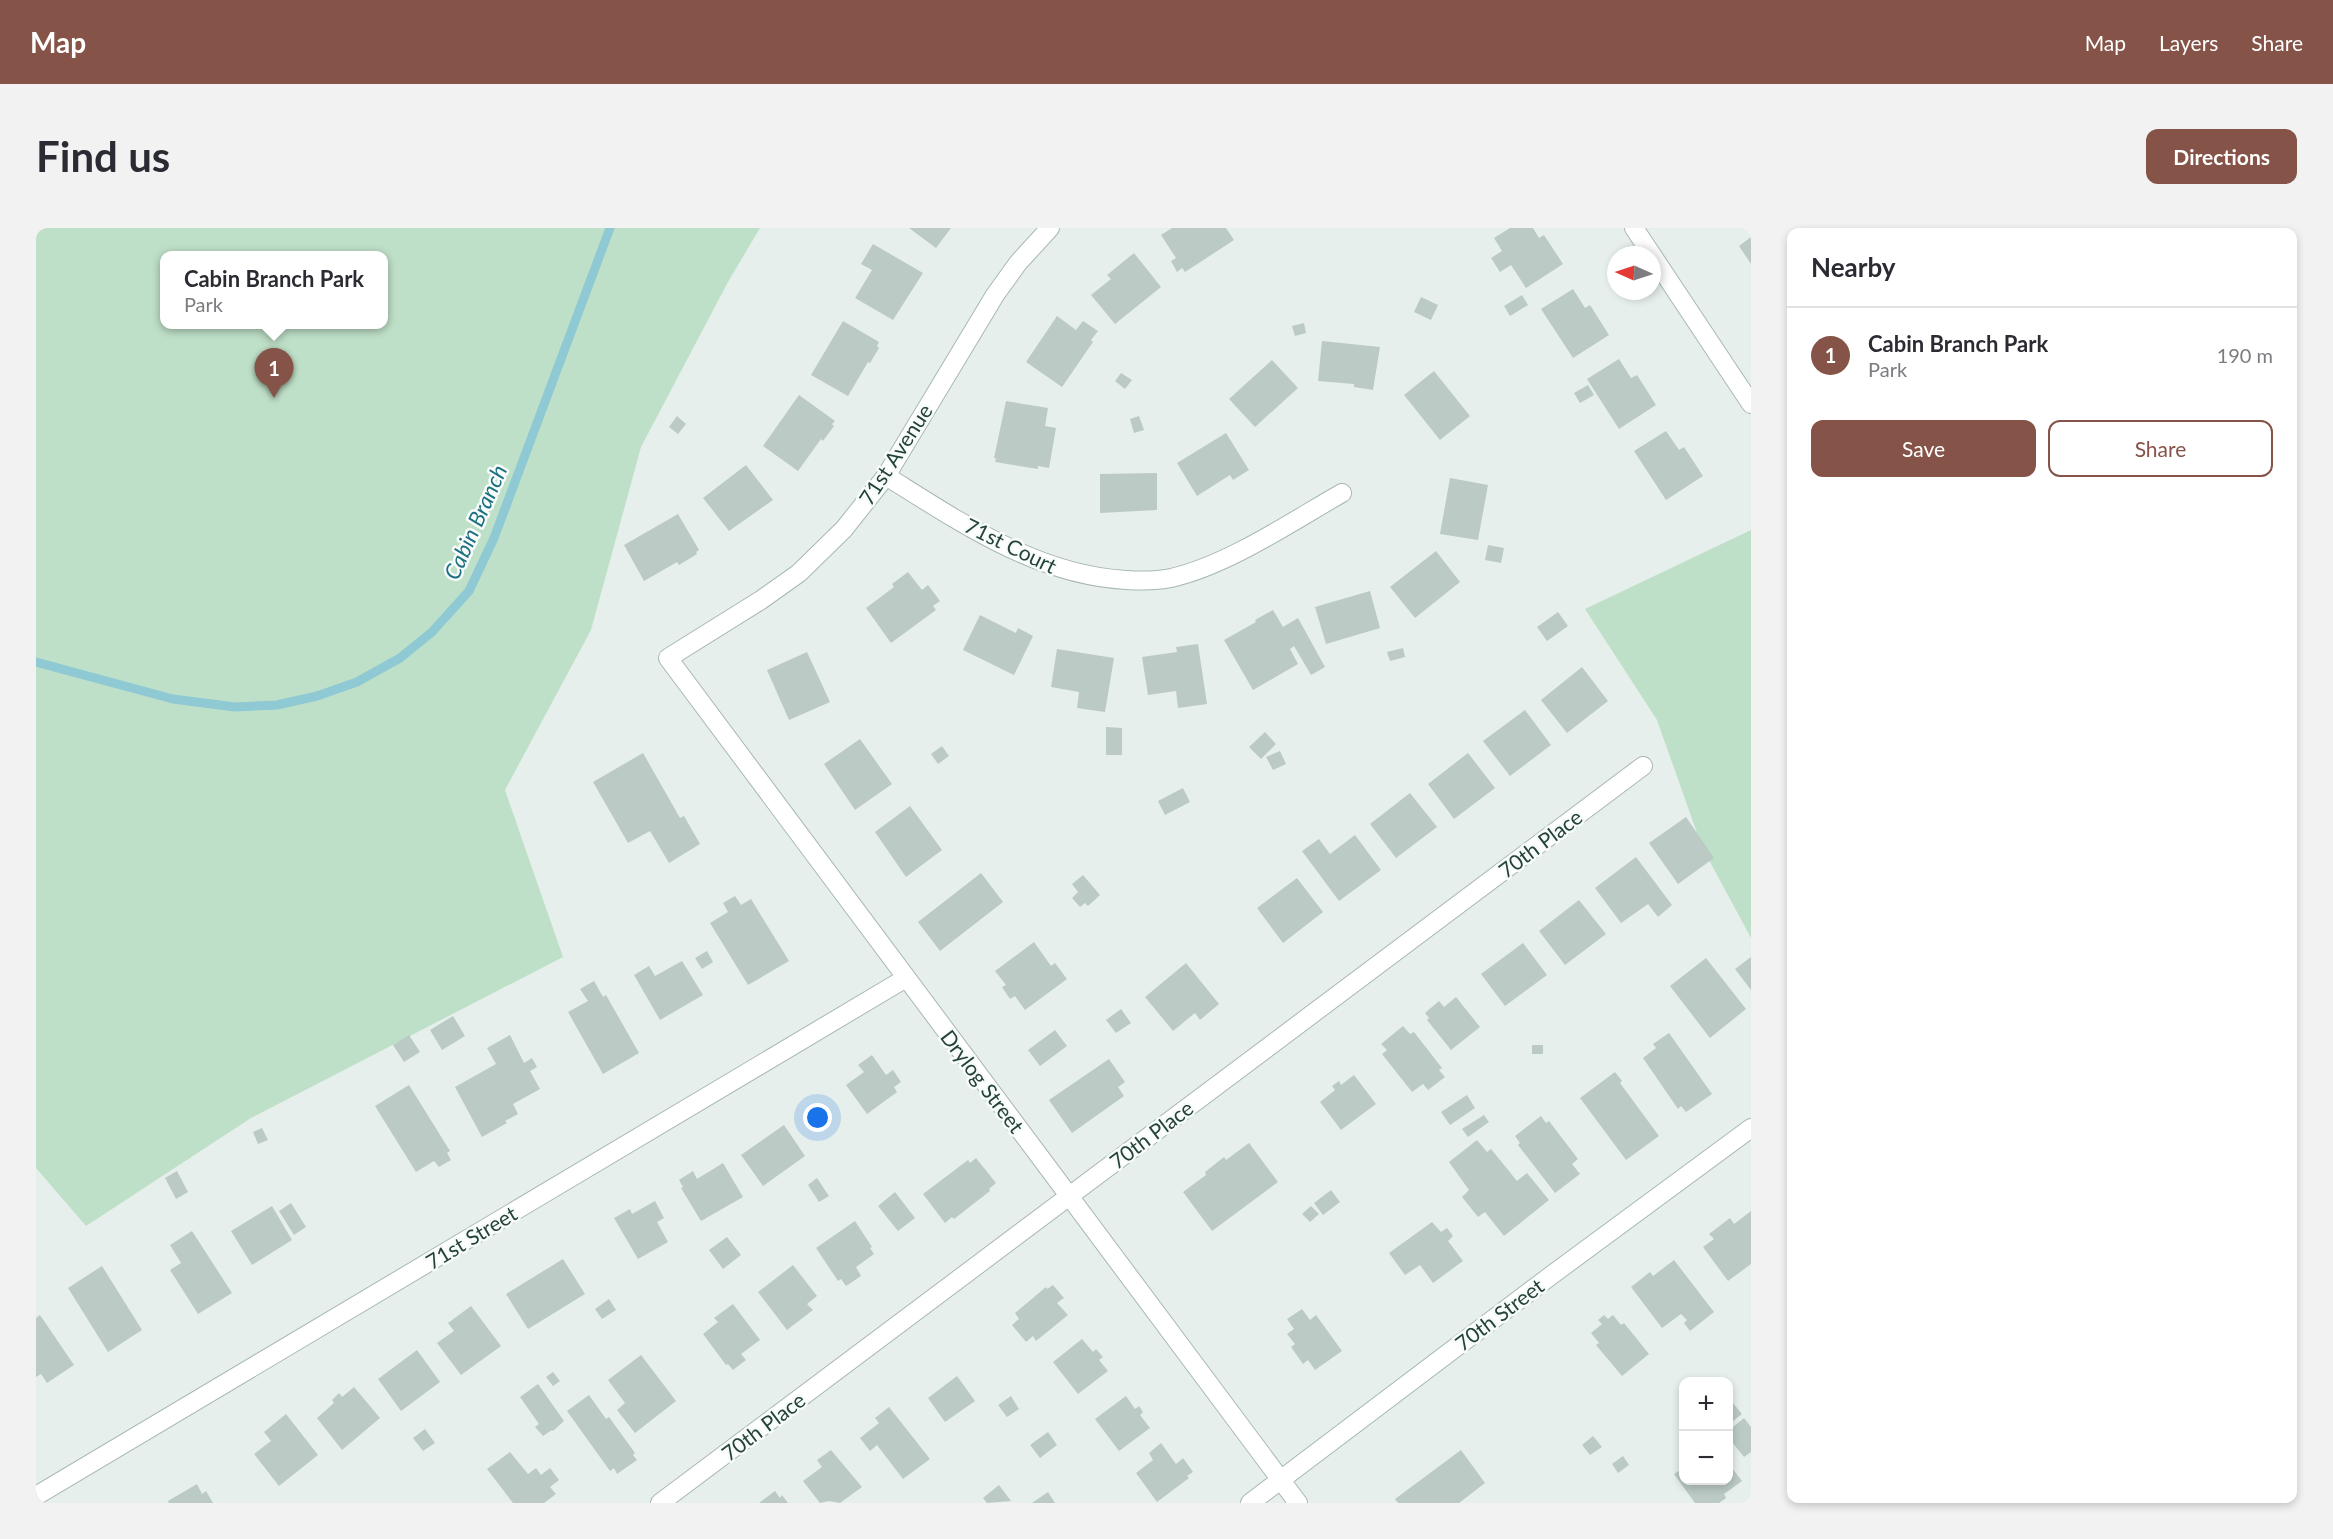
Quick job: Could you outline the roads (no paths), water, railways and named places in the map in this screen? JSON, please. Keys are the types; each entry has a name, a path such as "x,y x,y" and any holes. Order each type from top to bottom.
{"street":[{"name":"71st Avenue","path":"668,658 761,600 799,573 844,529 886,476 995,295 1018,263 1050,228"},
{"path":"1634,228 1646,246"},
{"path":"1661,269 1751,405"},
{"name":"71st Court","path":"886,476 941,510 1036,561 1079,575 1135,580 1170,578 1222,559 1342,493"},
{"name":"Drylog Street","path":"668,658 1298,1503"},
{"name":"70th Place","path":"660,1503 1643,766"},
{"name":"71st Street","path":"36,1496 906,978"},
{"name":"70th Street","path":"1250,1503 1751,1128"}],"waterway":[{"name":"Cabin Branch","path":"36,662 173,699 235,707 277,705 317,696 357,682 400,658 432,632 469,591 494,538 610,228"}],"place":[{"name":"Cabin Branch Park","path":"274,398"}]}
